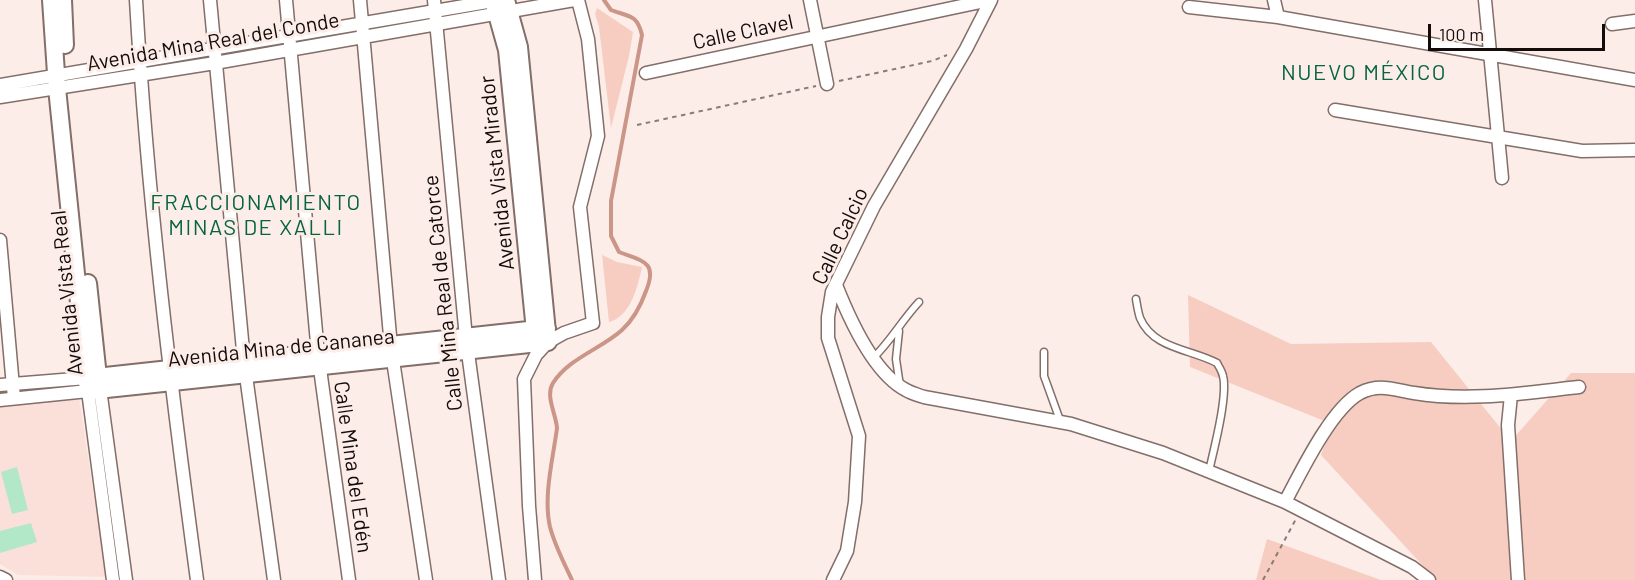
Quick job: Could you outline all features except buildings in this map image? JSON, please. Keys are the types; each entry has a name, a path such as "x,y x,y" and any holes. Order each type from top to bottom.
{"street":[{"name":"Avenida Vista Real","path":"51,0 62,80 93,384 106,482 113,580"},
{"name":"Avenida Vista Real","path":"62,80 63,0"},
{"path":"136,0 140,68 169,375 197,580"},
{"path":"210,0 244,368 274,580"},
{"name":"Calle Mina del Edén","path":"286,0 319,361 349,580"},
{"path":"360,0 392,353 426,580"},
{"name":"Avenida Mina Real del Conde","path":"140,68 214,49 362,24 434,5 576,0"},
{"name":"Avenida Mina de Cananea","path":"0,400 93,384 169,375 466,344 541,340 593,322 580,207 598,136 588,39 576,0"},
{"path":"810,0 827,84"},
{"name":"Calle Clavel","path":"646,73 991,0"},
{"name":"Calle Calcio","path":"832,580 847,551 855,502 859,436 828,338 828,317 832,292 874,206 966,49 991,0"},
{"path":"1274,0 1278,17"},
{"path":"1485,0 1502,178"},
{"name":"Avenida Mina Real del Conde","path":"0,85 62,80 140,68 215,63 435,24 499,4"},
{"name":"Avenida Vista Mirador","path":"499,4 519,47 526,178 541,340"},
{"name":"Calle Mina Real de Catorce","path":"434,5 466,344 499,580"},
{"path":"1189,7 1278,17 1635,80"},
{"path":"1612,24 1635,21"},
{"name":"Avenida Mina Real del Conde","path":"0,97 62,80"},
{"path":"1335,110 1582,151 1635,150"},
{"path":"0,240 6,384 14,398"},
{"path":"836,285 856,329 873,358 900,386 924,397 1061,423 1163,453 1285,502 1412,567 1430,580"},
{"path":"535,580 523,387 524,379 541,340"},
{"name":"Avenida Mina de Cananea","path":"6,384 93,384"},
{"path":"1285,502 1324,433 1345,404 1361,393 1382,387 1438,397 1511,395 1579,387"},
{"path":"1511,395 1508,425 1518,580"},
{"name":"Avenida Vista Real","path":"106,482 126,580"},
{"path":"0,577 6,580"}],"lane":[{"path":"1136,299 1140,319 1152,335 1168,345 1197,353 1217,363 1223,375 1224,387 1218,432 1209,471"},
{"path":"873,358 889,342 901,322 919,302"},
{"path":"900,386 896,350 901,322"},
{"path":"1044,352 1044,376 1061,423"}],"path":[{"path":"637,125 932,61 966,49"},
{"path":"1263,580 1301,510"}],"shaded area":[{"path":"597,8 633,32 611,128 599,27 595,14"},
{"path":"602,255 617,262 642,267 636,291 628,307 617,319 609,322"},
{"path":"1188,295 1291,344 1431,342 1511,441 1571,373 1635,373 1635,580 1436,580 1321,455 1332,424 1190,367"},
{"path":"79,397 106,577 18,575 0,564 0,405"},
{"path":"1267,539 1381,580 1256,580"}],"waterway":[{"path":"572,580 554,541 548,515 549,478 557,428 550,399 551,388 560,374 576,360 614,337 626,326 642,302 650,274 646,264 619,252 611,236 611,201 642,35 635,20 611,10 604,0"}],"district":[{"name":"NUEVO MÉXICO","path":"1364,73"},
{"name":"FRACCIONAMIENTO MINAS DE XALLI","path":"256,216"}]}
